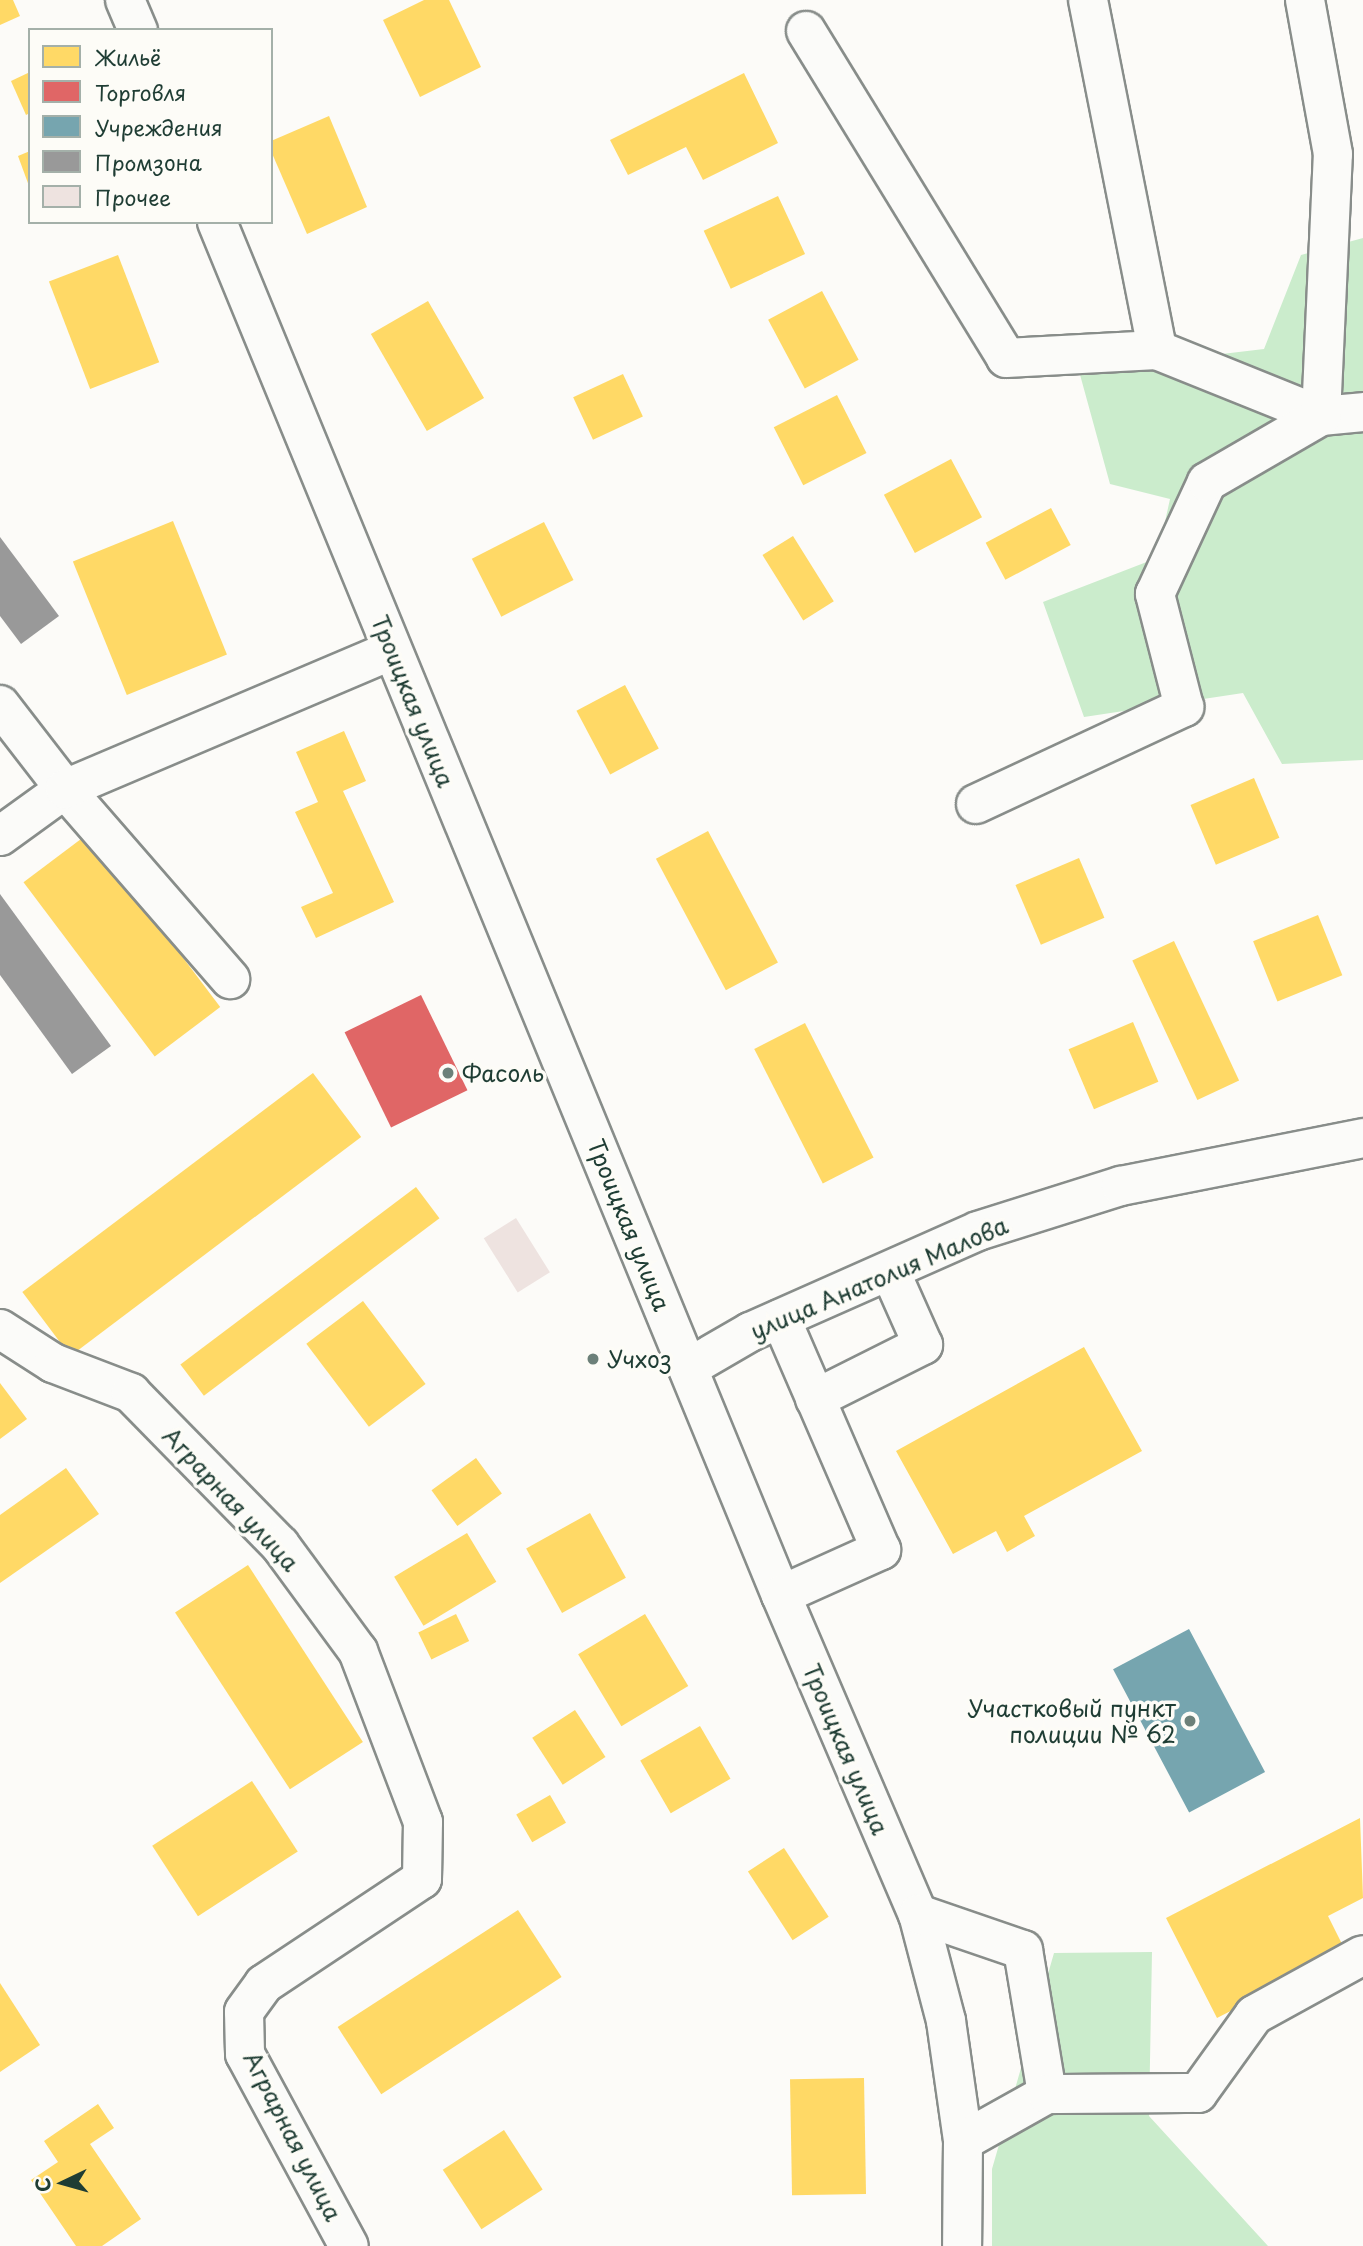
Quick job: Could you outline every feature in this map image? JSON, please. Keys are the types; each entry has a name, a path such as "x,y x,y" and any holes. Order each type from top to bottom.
{"street":[{"path":"125,0 137,28"},
{"path":"1088,0 1157,350"},
{"path":"1305,0 1348,150 1321,416"},
{"path":"806,31 1006,358 1157,350 1321,416"},
{"name":"Троицкая улица","path":"218,224 780,1595 918,1914 946,2021 963,2141 962,2246"},
{"path":"976,804 1184,707 1155,594 1207,482 1321,416 1363,412"},
{"path":"0,836 65,789 392,650"},
{"path":"0,705 65,789 230,979"},
{"name":"улица Анатолия Малова","path":"688,1368 781,1319 978,1231 1121,1186 1363,1138"},
{"path":"815,1399 923,1345 890,1270"},
{"path":"780,1595 881,1550 781,1319"},
{"name":"Аграрная улица","path":"0,1329 53,1363 131,1394 193,1452 280,1545 358,1651 422,1822 422,1879 264,1984 244,2011 245,2054 349,2246"},
{"path":"918,1914 1023,1950 1047,2094"},
{"path":"963,2141 1047,2094 1198,2093 1254,2015 1363,1955"}],"green space":[{"path":"1363,238 1363,760 1282,764 1243,693 1084,717 1043,602 1157,558 1170,499 1110,484 1079,371 1264,349 1301,255"},
{"path":"1152,1952 1149,2116 1268,2246 992,2246 992,2169 1054,1953"}],"building: Жильё":[{"path":"0,0 13,0 20,16 0,25"},
{"path":"424,0 449,0 481,67 420,97 383,20"},
{"path":"28,73 26,115 11,81"},
{"path":"744,73 778,143 703,180 686,147 628,175 610,140"},
{"path":"329,116 367,207 307,234 273,156 273,140"},
{"path":"28,152 28,183 18,156"},
{"path":"778,196 805,254 731,289 704,231"},
{"path":"118,255 159,362 90,389 49,282"},
{"path":"822,291 859,360 805,389 768,320"},
{"path":"428,301 484,398 427,431 371,334"},
{"path":"623,374 643,417 593,440 573,397"},
{"path":"837,395 867,453 803,485 774,427"},
{"path":"951,459 982,517 915,553 884,495"},
{"path":"1051,508 1071,545 1005,580 986,543"},
{"path":"173,521 227,655 127,695 73,561"},
{"path":"544,522 574,580 501,617 472,559"},
{"path":"793,536 834,601 803,620 762,555"},
{"path":"625,685 659,749 610,774 576,711"},
{"path":"344,731 366,781 343,791 394,902 316,938 301,907 333,893 295,812 318,802 296,752"},
{"path":"1254,778 1279,838 1216,865 1190,805"},
{"path":"708,831 778,963 726,990 656,859"},
{"path":"89,833 220,1007 155,1056 24,882"},
{"path":"1079,858 1104,918 1041,945 1015,885"},
{"path":"1318,915 1342,975 1277,1001 1253,941"},
{"path":"1174,941 1239,1081 1197,1100 1132,960"},
{"path":"1133,1022 1158,1082 1094,1109 1069,1049"},
{"path":"805,1023 874,1158 823,1183 754,1049"},
{"path":"313,1073 361,1137 70,1356 22,1292"},
{"path":"416,1187 439,1218 204,1396 180,1365"},
{"path":"363,1301 426,1384 369,1427 306,1344"},
{"path":"1084,1347 1142,1451 1024,1516 1035,1536 1007,1552 996,1531 953,1554 896,1451"},
{"path":"0,1383 27,1419 0,1439"},
{"path":"476,1458 502,1494 457,1526 432,1490"},
{"path":"66,1468 99,1514 0,1583 0,1515"},
{"path":"590,1513 626,1578 562,1613 526,1548"},
{"path":"467,1533 496,1582 423,1626 394,1577"},
{"path":"248,1565 363,1742 290,1789 175,1612"},
{"path":"456,1614 469,1641 431,1659 418,1632"},
{"path":"645,1614 688,1686 621,1726 578,1654"},
{"path":"575,1710 605,1757 563,1785 532,1738"},
{"path":"700,1726 730,1779 671,1813 640,1760"},
{"path":"252,1781 298,1851 198,1916 152,1846"},
{"path":"550,1795 566,1823 532,1842 516,1814"},
{"path":"1360,1818 1363,1898 1328,1916 1346,1952 1217,2018 1166,1918"},
{"path":"784,1848 829,1917 793,1940 748,1871"},
{"path":"518,1910 562,1977 381,2094 338,2027"},
{"path":"0,1983 40,2045 0,2072"},
{"path":"864,2078 866,2194 792,2195 790,2079"},
{"path":"98,2104 114,2128 90,2144 141,2219 102,2246 76,2246 31,2180 58,2162 44,2141"},
{"path":"504,2130 543,2190 481,2229 443,2170"}],"building: Торговля":[{"path":"421,995 467,1090 391,1128 345,1032"}],"building: Учреждения":[{"name":"Участковый пункт полиции № 62","path":"1189,1629 1265,1772 1189,1812 1113,1669"}],"building: Промзона":[{"path":"0,537 59,616 21,644 0,616"},
{"path":"0,894 111,1046 72,1074 0,975"}],"building: Прочее":[{"path":"516,1218 550,1272 518,1292 484,1238"}],"place":[{"name":"Фасоль","path":"448,1073"},
{"name":"Учхоз","path":"593,1359"},
{"name":"Участковый пункт полиции № 62","path":"1190,1721"}]}
